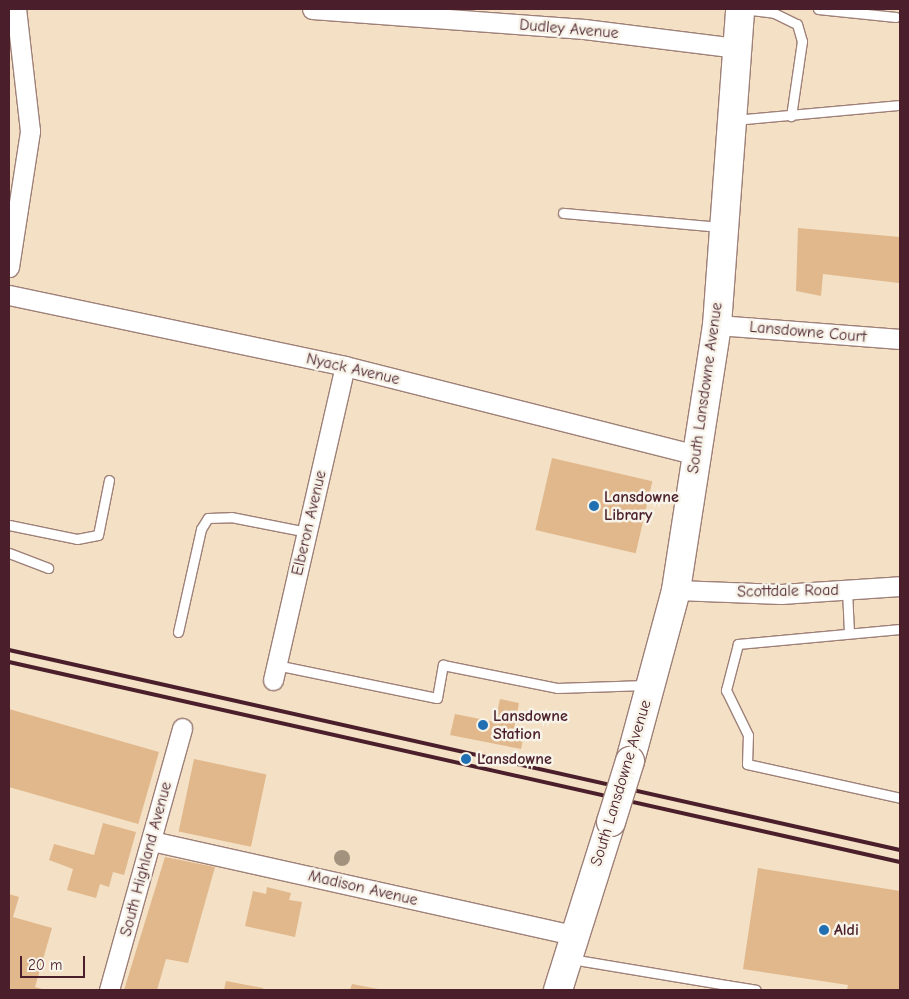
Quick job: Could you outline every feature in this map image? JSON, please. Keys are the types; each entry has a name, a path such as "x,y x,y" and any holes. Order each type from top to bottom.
{"main road":[{"name":"South Lansdowne Avenue","path":"558,990 630,760 676,590 717,325 736,48 742,9"}],"street":[{"path":"9,267 30,131 16,9"},
{"name":"Dudley Avenue","path":"312,9 584,29 736,48"},
{"name":"Nyack Avenue","path":"9,295 345,366 696,455"},
{"name":"Lansdowne Court","path":"717,325 900,336"},
{"name":"Elberon Avenue","path":"275,672 345,366"},
{"name":"Scottdale Road","path":"676,590 781,594 900,586"},
{"name":"South Highland Avenue","path":"109,990 182,728"},
{"name":"Madison Avenue","path":"152,841 570,947"}],"lane":[{"path":"742,9 774,13 796,24 802,41 791,116"},
{"path":"818,9 896,16"},
{"path":"731,120 900,105"},
{"path":"563,213 724,227"},
{"path":"9,524 77,539 98,535 109,480"},
{"path":"178,632 200,529 208,518 231,517 307,532"},
{"path":"9,553 48,568"},
{"path":"847,590 849,632"},
{"path":"900,629 849,632 738,644 726,690 748,735 747,764 900,798"},
{"path":"275,672 437,698 443,665 557,688 651,685"},
{"path":"570,947 726,987 756,990"}],"building":[{"path":"798,228 900,237 899,283 823,274 821,296 796,291"},
{"name":"Lansdowne Library","path":"552,458 652,481 636,553 535,530"},
{"name":"Lansdowne Station","path":"500,699 519,703 514,728 525,730 521,749 450,735 455,714 495,722"},
{"path":"9,709 159,752 138,824 9,787"},
{"path":"194,759 266,774 251,847 179,831"},
{"path":"103,823 136,832 124,875 113,872 109,887 100,884 96,898 67,890 73,869 49,860 54,844 94,855"},
{"path":"165,857 215,867 188,963 166,959 157,990 124,990"},
{"name":"Aldi","path":"758,868 900,891 900,990 847,990 848,985 743,969"},
{"path":"267,887 291,893 289,900 302,902 295,937 245,926 253,891 266,894"},
{"path":"9,894 19,897 13,917 52,928 35,987 46,990 9,990"},
{"path":"226,981 263,988 263,990 224,990"},
{"path":"352,984 378,989 378,990 350,990"}],"railway":[{"path":"9,650 900,850"},
{"path":"9,662 900,862"}],"place":[{"name":"Lansdowne Library","path":"594,506"},
{"name":"Lansdowne Station","path":"483,725"},
{"name":"Lansdowne","path":"466,759"},
{"name":"Aldi","path":"824,930"}]}
